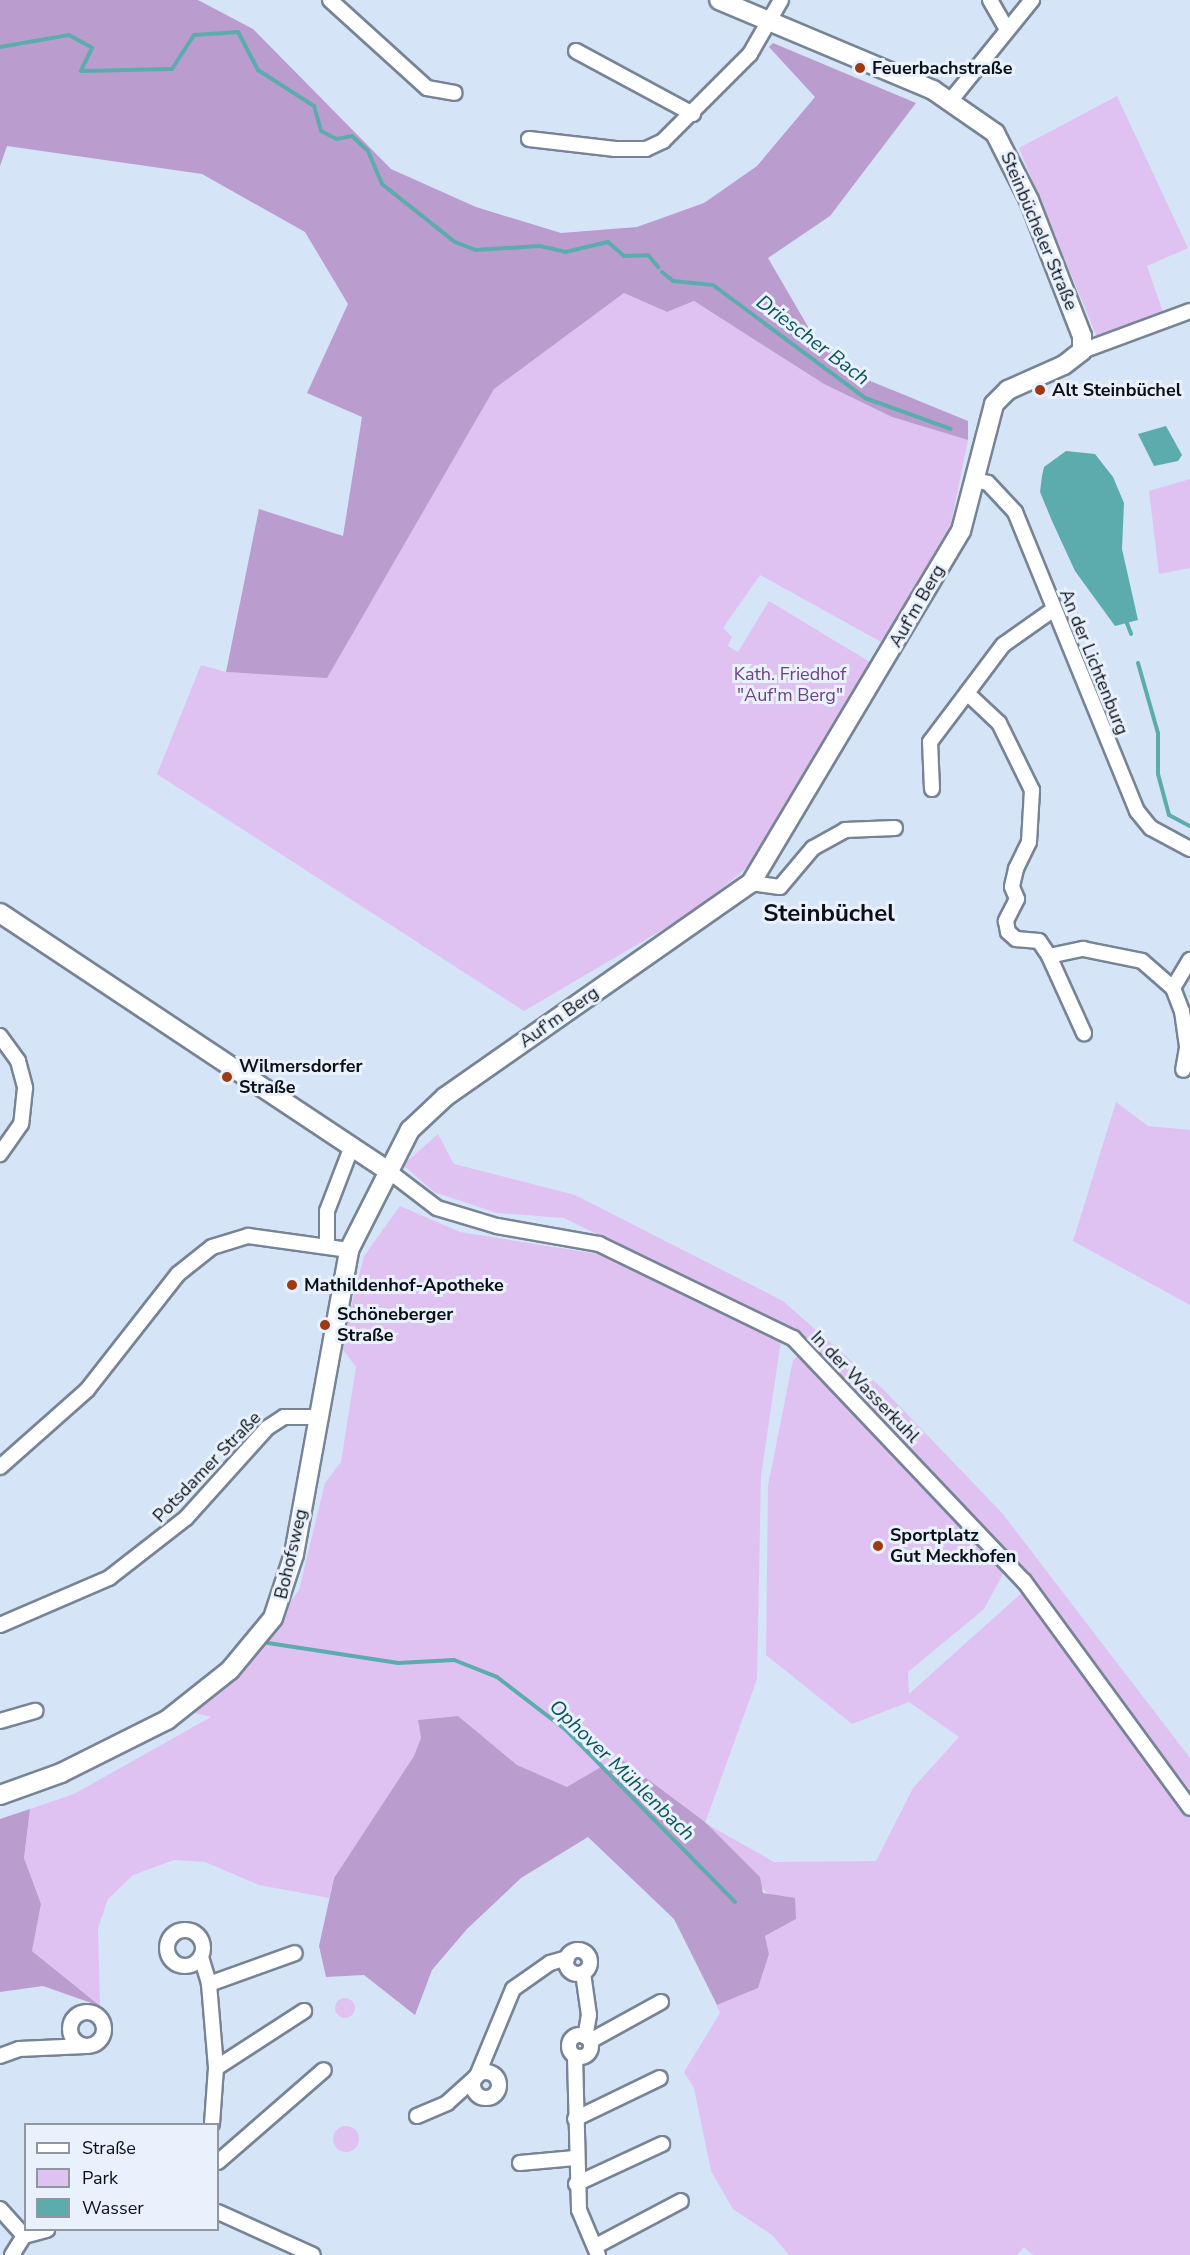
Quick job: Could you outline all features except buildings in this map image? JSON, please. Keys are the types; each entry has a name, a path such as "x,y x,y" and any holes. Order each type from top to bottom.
{"street":[{"path":"330,0 427,87 456,93"},
{"name":"Steinbücheler Straße","path":"719,0 773,21 951,100 995,133 1007,151 1082,336 1082,351"},
{"path":"529,139 646,149 693,114 773,21 782,0"},
{"path":"990,0 1007,29"},
{"path":"951,100 1032,0"},
{"path":"576,51 693,114"},
{"path":"1082,351 1190,311"},
{"name":"Auf'm Berg","path":"387,1169 410,1130 445,1096 751,883 961,531 975,480 983,430 1001,396 1082,351"},
{"name":"An der Lichtenburg","path":"975,480 988,483 1016,512 1137,811 1151,828 1190,849"},
{"path":"932,789 930,742 1003,645 1054,609"},
{"path":"967,693 999,723 1032,790 1029,842 1016,869 1012,887 1017,899 1006,921 1016,939 1039,941 1084,1033"},
{"path":"751,883 780,886 813,848 845,830 895,828"},
{"path":"0,913 387,1169"},
{"path":"1048,956 1083,950 1122,955 1142,961 1173,988 1187,1048 1183,1070"},
{"path":"1173,988 1190,960"},
{"path":"0,1036 18,1061 25,1088 21,1124 0,1154"},
{"path":"327,1246 327,1211 352,1146"},
{"name":"Bohofsweg","path":"0,1796 61,1773 167,1720 230,1670 273,1618 285,1593 349,1250 387,1169"},
{"name":"In der Wasserkuhl","path":"387,1169 437,1208 489,1224 599,1244 793,1338 1024,1581 1190,1808"},
{"path":"0,1467 87,1390 197,1257 248,1236 349,1250"},
{"name":"Potsdamer Straße","path":"0,1625 109,1578 186,1518 267,1428 284,1417 318,1417"},
{"path":"0,1721 36,1711"},
{"path":"417,2116 447,2103 477,2076 513,1989 550,1963 567,1958 575,1950 586,1953 590,1963 583,1973 590,2015 588,2054 575,2056 575,2158 579,2210 597,2251 681,2201"},
{"path":"209,1984 295,1953"},
{"path":"201,1957 209,1984 216,2068 212,2123"},
{"path":"567,1958 569,1969 583,1973"},
{"path":"588,2039 661,2002"},
{"path":"216,2068 304,2011"},
{"path":"0,2056 19,2049 86,2046"},
{"path":"219,2161 324,2070"},
{"path":"575,2119 660,2078"},
{"path":"576,2184 662,2144"},
{"path":"520,2163 575,2158"},
{"path":"0,2209 24,2236"},
{"path":"219,2212 313,2255"},
{"path":"12,2255 24,2236 40,2231"}],"green space":[{"path":"1117,96 1188,248 1147,266 1163,312 1097,337 1019,148"},
{"name":"Kath. Friedhof \"Auf'm Berg\"","path":"624,293 667,312 694,301 824,384 892,417 968,440 951,523 883,643 760,575 723,628 732,637 728,646 738,652 769,601 873,664 755,861 696,910 524,1011 157,774 201,665 226,672 327,677 494,389"},
{"path":"1190,479 1190,568 1159,574 1149,491"},
{"path":"1116,1102 1148,1126 1190,1130 1190,1305 1073,1241"},
{"path":"438,1134 454,1164 575,1195 783,1301 883,1389 1002,1513 1190,1758 1190,1790 987,1529 798,1333 564,1218 497,1213 434,1192 403,1165"},
{"path":"400,1206 460,1232 604,1255 781,1340 761,1476 757,1679 705,1823 774,1862 876,1861 913,1788 959,1737 909,1702 852,1724 766,1655 768,1486 793,1360 799,1355 1004,1572 984,1609 908,1672 909,1694 1025,1590 1190,1818 1190,2255 1033,2255 1024,2247 1017,2255 789,2255 772,2235 733,2209 711,2171 694,2088 684,2072 720,2013 717,2005 758,1988 769,1954 765,1936 796,1919 761,1887 517,1765 458,1716 418,1720 421,1738 414,1756 334,1878 329,1898 259,1885 205,1862 174,1860 133,1875 108,1899 98,1928 100,2006 32,1951 41,1904 24,1858 30,1809 74,1794 211,1717 195,1713 239,1673 299,1590 325,1483 341,1462 356,1367 341,1347 364,1256"},
{"path":"341,1998 349,1998 355,2004 355,2012 349,2018 341,2018 335,2012 335,2004"},
{"path":"346,2126 355,2130 359,2139 355,2148 346,2152 337,2148 333,2139 337,2130"}],"shaded area":[{"path":"0,0 198,0 253,29 391,169 476,207 561,233 637,227 704,203 757,166 815,97 769,47 773,43 916,103 830,216 768,258 814,337 863,378 968,421 968,440 892,417 824,384 694,301 667,312 624,293 494,389 327,678 226,672 259,509 343,536 362,417 307,393 348,304 305,232 202,174 7,146 0,166"},
{"path":"458,1716 517,1765 567,1787 618,1757 705,1822 760,1877 763,1893 795,1898 796,1919 765,1936 769,1954 758,1988 717,2005 674,1919 588,1837 521,1878 467,1929 432,1970 415,2015 364,1975 326,1977 319,1946 334,1878 414,1756 421,1738 418,1720"},
{"path":"30,1809 24,1858 41,1904 32,1951 100,2006 43,1986 0,1992 0,1819"}],"water":[{"path":"1166,426 1182,455 1178,461 1154,466 1138,434"},
{"path":"1066,451 1095,454 1113,477 1124,503 1122,549 1138,620 1115,626 1075,571 1052,521 1040,492 1042,476 1044,467"}],"waterway":[{"name":"Driescher Bach","path":"0,47 69,35 92,48 81,71 172,69 194,35 238,32 258,70 314,106 321,131 337,139 352,136 368,151 382,184 455,242 476,250 540,246 565,252 608,242 624,256 648,255 658,267"},
{"name":"Driescher Bach","path":"662,272 673,281 713,285 865,398 951,429"},
{"name":"Driescher Bach","path":"1125,618 1131,634"},
{"name":"Driescher Bach","path":"1138,663 1158,733 1158,774 1169,815 1190,826"},
{"name":"Ophover Mühlenbach","path":"268,1643 398,1663 454,1660 497,1677 566,1730 735,1902"}],"place":[{"name":"Feuerbachstraße","path":"860,68"},
{"name":"Alt Steinbüchel","path":"1040,390"},
{"name":"Wilmersdorfer Straße","path":"227,1077"},
{"name":"Mathildenhof-Apotheke","path":"292,1285"},
{"name":"Schöneberger Straße","path":"325,1325"},
{"name":"Sportplatz Gut Meckhofen","path":"878,1546"}],"district":[{"name":"Steinbüchel","path":"829,914"}]}
